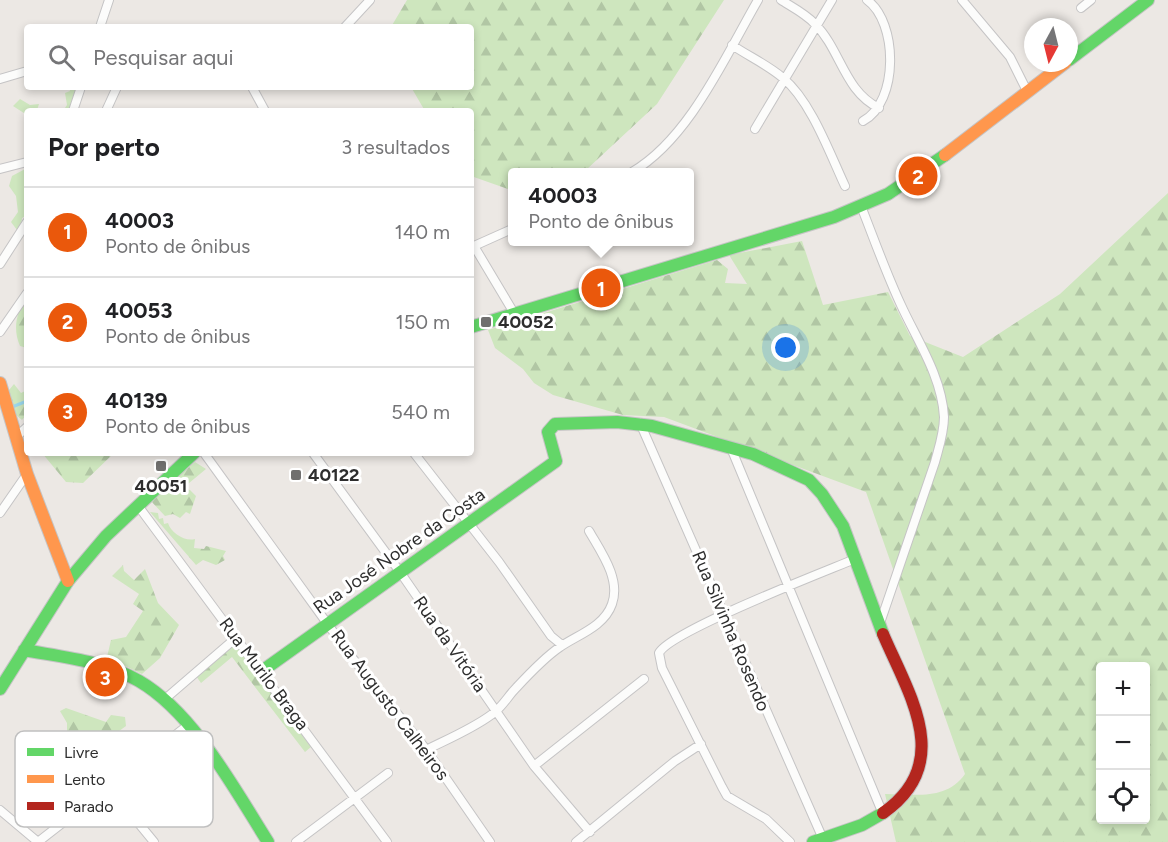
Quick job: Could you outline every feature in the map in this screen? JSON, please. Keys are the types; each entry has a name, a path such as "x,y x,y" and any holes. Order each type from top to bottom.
{"main road":[{"path":"1078,53 1148,0"},
{"path":"474,326 834,217 861,206 918,176 1053,72"},
{"path":"0,385 27,474 68,581"},
{"path":"640,423 789,467 807,479 833,510 855,559 879,626 914,705 924,739 924,753 910,789 901,800 883,814 840,834 818,840"},
{"name":"Rua José Nobre da Costa","path":"262,671 556,461 548,432 555,424 640,423"},
{"path":"0,689 68,581 106,536 139,507 188,456"},
{"path":"24,650 94,663 140,681 165,699 190,731"},
{"path":"213,763 268,842"}],"street":[{"path":"101,24 109,0"},
{"path":"348,24 370,0"},
{"path":"638,168 659,154 674,139 758,0"},
{"path":"781,0 816,24 837,56 855,91 879,108"},
{"path":"755,129 832,0"},
{"path":"864,121 879,108 889,78 890,59 883,21 878,10 867,0"},
{"path":"962,0 1010,57 1027,91"},
{"path":"1081,8 1091,0"},
{"path":"732,45 784,78 807,111 845,186"},
{"path":"0,79 24,72"},
{"path":"74,108 80,90"},
{"path":"107,108 116,90"},
{"path":"254,90 263,108"},
{"path":"0,169 24,163"},
{"path":"861,206 892,286 930,365 940,395 944,417 942,438 935,462 879,626"},
{"path":"0,264 24,227"},
{"path":"508,231 474,246 514,313"},
{"path":"0,332 24,297"},
{"name":"Rua Silvinha Rosendo","path":"640,423 725,614 818,840"},
{"path":"16,436 24,429"},
{"path":"731,448 883,814"},
{"name":"Rua Augusto Calheiros","path":"206,456 328,624 426,750 490,842"},
{"name":"Rua da Vitória","path":"315,456 400,572 534,766 590,832"},
{"path":"416,456 551,636 562,645"},
{"path":"0,513 27,474"},
{"name":"Rua Murilo Braga","path":"139,507 387,842"},
{"path":"426,750 496,711 518,686 562,645 571,642 600,621 613,603 614,593 610,570 589,531"},
{"path":"790,842 756,811 734,800 722,787 659,660 662,648 725,614 855,559"},
{"path":"165,699 237,637"},
{"path":"534,766 644,679"},
{"path":"180,731 187,726"},
{"path":"576,842 675,761 700,744"},
{"path":"296,842 388,773"},
{"path":"0,810 15,823"},
{"path":"20,827 38,842 57,827"},
{"path":"142,827 154,842"}],"green space":[{"path":"407,0 724,0 657,104 588,168 508,168 508,189 474,177 474,108 423,108 413,90 474,90 474,24 393,24"},
{"path":"70,90 80,90 74,108 65,108 67,105 65,93"},
{"path":"20,99 30,105 39,104 38,108 24,108 24,113 13,106"},
{"path":"24,170 24,217 21,227 17,230 11,222 18,212 16,196 9,186 12,176"},
{"path":"1168,193 1168,842 896,842 885,794 918,795 939,792 949,789 965,774 866,492 664,417 623,415 553,395 534,383 523,369 495,348 488,330 717,260 728,269 725,283 747,284 729,255 802,241 823,305 888,292 910,336 963,357 1060,294"},
{"path":"24,302 24,347 20,346 16,333"},
{"path":"14,384 21,393 24,392 24,418 22,420 16,415 9,390"},
{"path":"44,456 111,456 83,483 66,482"},
{"path":"195,462 206,469 183,488 190,490 196,496 190,514 186,512 180,518 173,514 165,516 150,500"},
{"path":"150,512 158,513 159,519 163,518 164,524 168,523 179,536 195,539 194,548 204,549 206,546 226,551 223,556 225,560 216,565 203,560 196,565"},
{"path":"123,565 124,571 134,580 145,569 158,603 179,625 160,658 142,674 107,657 111,640 126,637 143,611 133,604 139,594 112,576"},
{"path":"235,641 311,747 305,752 232,657 201,683 196,676"},
{"path":"66,708 106,722 111,715 125,717 126,726 119,731 67,731 67,723 60,711"}],"waterway":[{"path":"12,407 24,402"}],"traffic: fast":[{"path":"1078,53 1148,0"},
{"path":"474,326 834,217 888,194 945,155"},
{"path":"262,671 556,461 548,432 555,424 617,422 652,426 753,454 809,480 822,494 843,526 883,634"},
{"path":"0,689 68,581 106,536 191,456"},
{"path":"24,650 83,661 126,674 159,695 194,731"},
{"path":"213,756 268,842"},
{"path":"813,842 862,825 883,813"}],"traffic: slow":[{"path":"945,155 1053,72"},
{"path":"0,383 27,474 68,581"}],"traffic: jam":[{"path":"883,634 913,704 920,728 921,750 917,773 905,793 883,813"}],"place":[{"name":"40053","path":"918,176"},
{"name":"40003","path":"601,288"},
{"name":"40052","path":"486,322"},
{"name":"40051","path":"161,466"},
{"name":"40122","path":"296,475"},
{"name":"40139","path":"105,677"}]}
